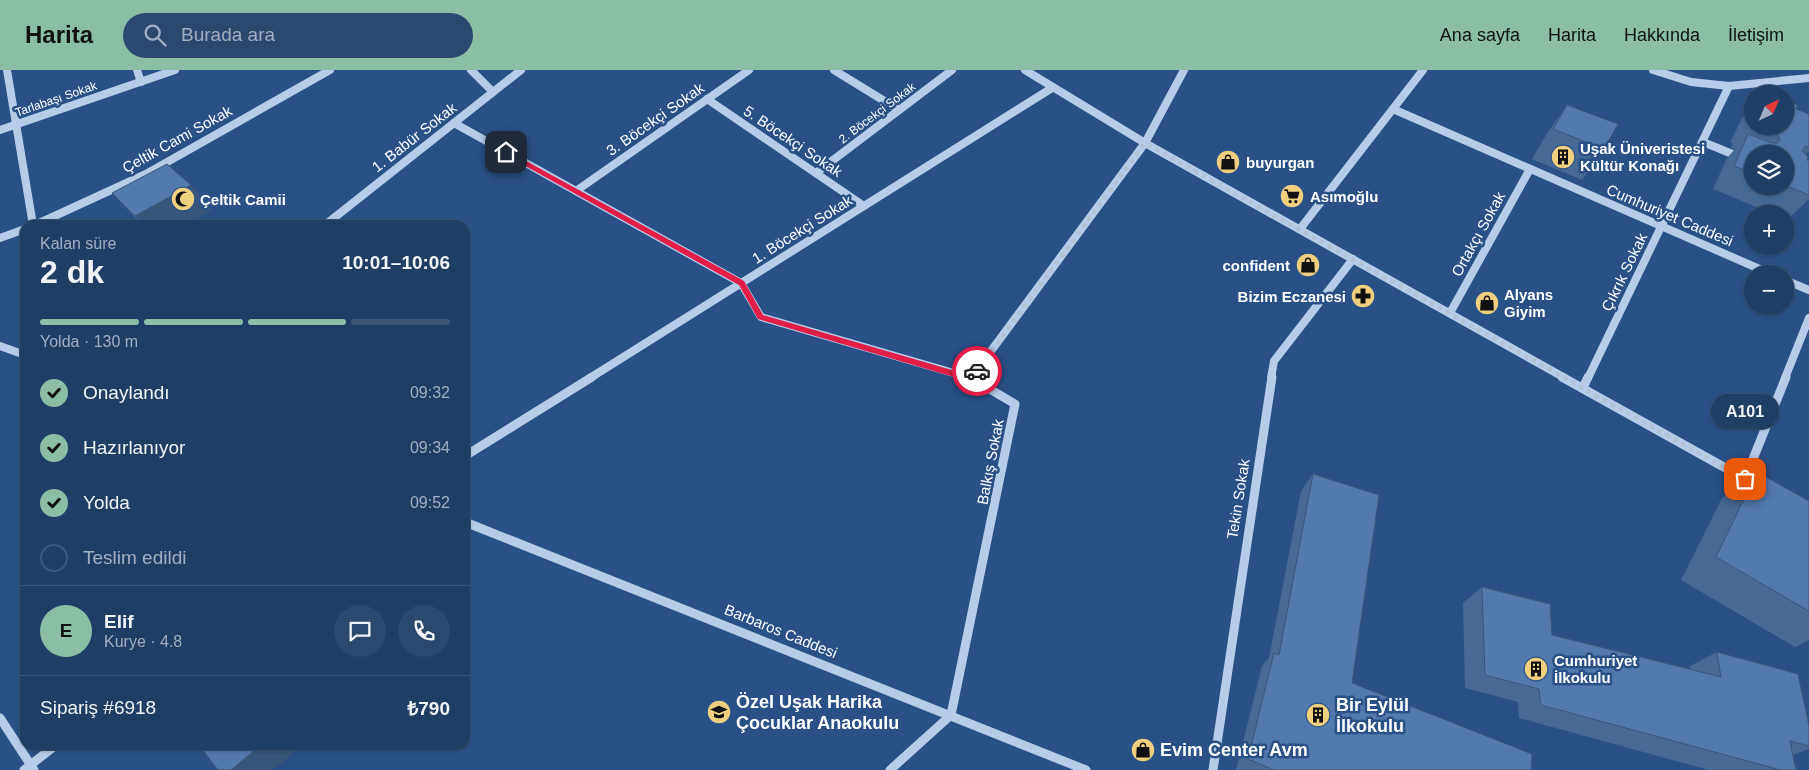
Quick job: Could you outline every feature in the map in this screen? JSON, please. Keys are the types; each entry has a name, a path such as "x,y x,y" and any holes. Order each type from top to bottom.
{"street":[{"path":"7,70 33,220"},
{"path":"137,70 141,82"},
{"name":"Tarlabaşı Sokak","path":"0,130 175,70"},
{"name":"Çeltik Cami Sokak","path":"45,220 146,174 330,70"},
{"path":"471,70 493,92"},
{"name":"1. Babür Sokak","path":"331,220 521,70"},
{"name":"3. Böcekçi Sokak","path":"576,191 749,70"},
{"path":"834,70 899,110"},
{"name":"2. Böcekçi Sokak","path":"816,173 952,70"},
{"path":"1025,70 1145,143 1761,488"},
{"path":"454,123 741,283 761,317 971,378 1145,143 1184,70"},
{"path":"1300,229 1422,70"},
{"path":"1653,70 1691,82 1730,86 1809,78"},
{"name":"Çıkrık Sokak","path":"1583,388 1730,86"},
{"name":"1. Böcekçi Sokak","path":"470,453 1052,88"},
{"name":"5. Böcekçi Sokak","path":"707,100 864,206"},
{"name":"Cumhuriyet Caddesi","path":"1393,109 1750,265"},
{"path":"1702,142 1744,159"},
{"name":"Ortakçı Sokak","path":"1450,313 1530,169"},
{"path":"0,238 20,231"},
{"name":"Tekin Sokak","path":"1213,770 1274,361 1353,259"},
{"path":"1794,284 1809,290"},
{"path":"1745,479 1809,318"},
{"path":"0,346 20,353"},
{"name":"Balkış Sokak","path":"951,715 1015,404 971,378"},
{"name":"Barbaros Caddesi","path":"470,524 1086,770"},
{"path":"890,770 951,715"},
{"path":"0,718 29,768 50,750"}],"building":[{"path":"1794,103 1798,105 1796,109 1809,114 1809,147 1805,146 1802,151 1809,161 1809,195 1794,189 1794,145 1744,145 1744,170 1734,166 1748,135 1772,143 1777,143 1780,140 1778,135 1794,135"},
{"path":"1567,105 1618,124 1604,149 1553,129"},
{"path":"167,164 191,185 135,216 112,193"},
{"path":"1757,472 1809,501 1809,611 1716,557"},
{"path":"1313,474 1379,495 1352,683 1532,754 1531,770 1274,770 1248,759 1274,653 1279,655"},
{"path":"1482,587 1550,604 1552,635 1721,677 1717,652 1798,674 1809,726 1809,746 1790,741 1796,770 1781,770 1541,705 1539,689 1485,675"},
{"path":"203,750 255,750 231,770 218,770"}],"way so far":[{"path":"977,371 1145,143 1745,479"}],"place":[{"name":"Uşak Üniveristesi Kültür Konağı","path":"1563,157"},
{"name":"buyurgan","path":"1228,162"},
{"name":"Asımoğlu","path":"1292,196"},
{"name":"Çeltik Camii","path":"183,199"},
{"name":"confident","path":"1308,265"},
{"name":"Bizim Eczanesi","path":"1363,296"},
{"name":"Alyans Giyim","path":"1487,303"},
{"name":"A101","path":"1745,479"},
{"name":"Cumhuriyet İlkokulu","path":"1536,669"},
{"name":"Özel Uşak Harika Çocuklar Anaokulu","path":"719,712"},
{"name":"Bir Eylül İlkokulu","path":"1318,715"},
{"name":"Evim Center Avm","path":"1143,750"}],"route":[{"path":"506,152 741,283 761,317 971,378 977,371"}]}
